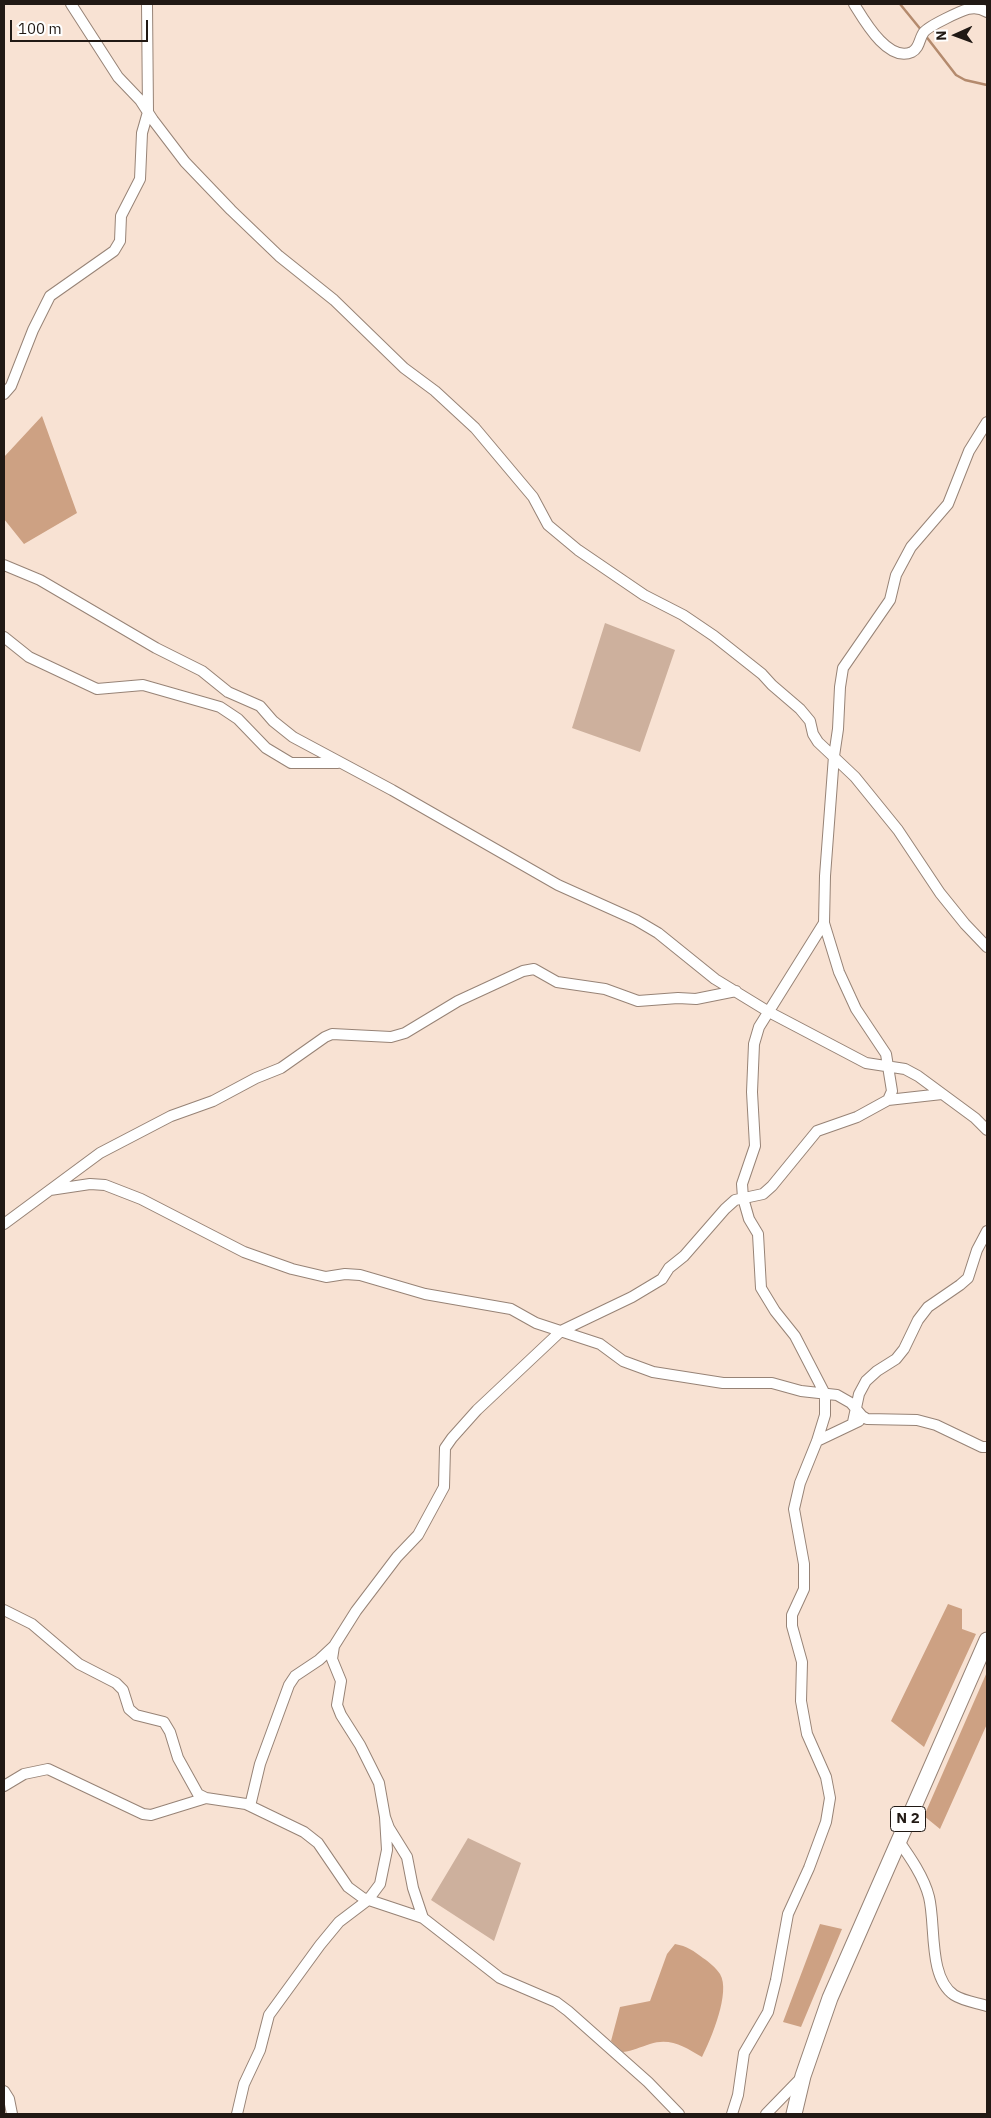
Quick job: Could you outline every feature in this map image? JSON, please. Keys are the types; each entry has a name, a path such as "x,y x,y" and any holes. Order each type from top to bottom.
{"main road":[{"name":"N 2","path":"794,2114 803,2076 830,1998 987,1640"}],"street":[{"path":"71,4 118,77 140,100 185,162 279,256 334,300 404,368 435,391 475,428 533,497 548,525 578,550 644,595 683,615 714,636 762,674 805,715 810,721 818,742 855,777 898,830 940,893 987,947"},
{"path":"4,394 11,386 33,330 50,296 114,251 120,241 121,216 140,179 142,133 148,112 147,4"},
{"path":"854,4 873,35 889,48 904,53 914,51 919,45 924,32 931,27 969,9 981,9 987,12"},
{"path":"888,1100 892,1091 886,1054 856,1009 839,972 824,923 825,876 840,686 843,668 890,600 896,575 911,547 948,504 969,452 987,422"},
{"path":"4,565 40,580 156,648 202,671 228,692 260,706 273,721 292,737 392,790 558,885 650,929 715,980 769,1012 866,1063 905,1069 918,1076 975,1118 987,1130"},
{"path":"4,637 29,657 97,690 143,685 220,707 238,719 266,748 279,758 291,763 342,763"},
{"path":"732,2114 738,2095 744,2053 768,2012 788,1914 810,1868 829,1811 830,1798 826,1777 807,1734 801,1701 802,1662 792,1626 792,1615 804,1589 804,1564 794,1509 800,1483 825,1416 824,1394 795,1336 775,1311 761,1288 758,1234 749,1219 742,1184 755,1146 752,1092 754,1044 759,1027 824,923"},
{"path":"4,1224 100,1152 171,1116 214,1101 256,1078 281,1068 332,1034 391,1037 405,1033 458,1001 523,971 534,969 557,982 605,989 638,1001 678,998 696,999 736,991"},
{"path":"250,1806 260,1764 289,1685 295,1676 334,1646 397,1557 418,1535 444,1487 444,1456 446,1448 452,1438 477,1410 561,1331 632,1297 662,1279 669,1268 684,1256 735,1200 763,1194 772,1186 817,1131 857,1117 888,1100 942,1094"},
{"path":"50,1190 90,1184 105,1185 141,1199 244,1252 292,1269 326,1277 345,1274 360,1275 425,1294 511,1309 536,1323 600,1344 623,1361 653,1372 723,1383 772,1383 801,1391 837,1395 851,1403 867,1419"},
{"path":"853,1422 866,1381 877,1371 896,1359 904,1349 918,1320 928,1307 960,1286 968,1278 977,1250 987,1231"},
{"path":"817,1441 853,1422 867,1419 917,1420 936,1425 985,1448"},
{"path":"4,1610 32,1624 79,1664 116,1683 124,1690 129,1709 136,1715 164,1722 170,1732 178,1758 198,1794 206,1798 250,1806 304,1832 318,1844 348,1886 368,1900 423,1918 500,1978 556,2002 648,2082 679,2114"},
{"path":"237,2114 244,2084 260,2050 269,2015 339,1922 368,1900 380,1884 387,1850 385,1818 379,1782 337,1705 341,1681 332,1659 334,1646"},
{"path":"4,1786 24,1774 48,1769 143,1814 151,1815 206,1798"},
{"path":"385,1818 407,1857 413,1888 423,1918"},
{"path":"898,1840 927,1889 930,1898 938,1972 943,1984 955,1996 987,2006"},
{"path":"766,2114 803,2076"},
{"path":"4,2091 9,2099 12,2114"}],"shaded area":[{"path":"42,416 77,513 24,544 4,519 4,457"},
{"path":"605,623 675,650 640,752 572,728"},
{"path":"948,1604 962,1609 962,1629 976,1634 924,1747 891,1721"},
{"path":"987,1672 987,1724 940,1829 924,1816"},
{"path":"468,1838 521,1863 494,1941 431,1900"},
{"path":"820,1924 842,1929 801,2027 783,2022"},
{"path":"675,1944 690,1949 708,1961 720,1974 723,1982 722,2003 702,2057 671,2042 657,2042 623,2052 611,2041 620,2007 650,2001 667,1954"}],"waterway":[{"path":"900,4 922,31"},
{"path":"925,35 956,75 965,80 987,85"}]}
